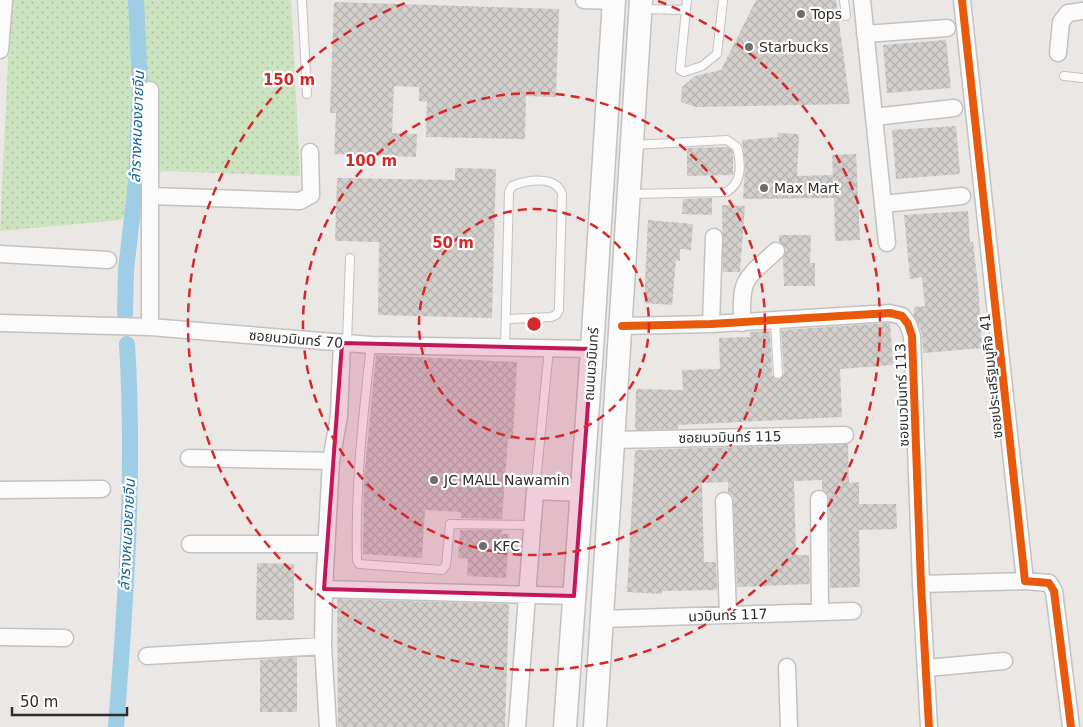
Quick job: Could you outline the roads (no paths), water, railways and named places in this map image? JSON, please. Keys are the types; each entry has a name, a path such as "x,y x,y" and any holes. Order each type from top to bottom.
{"main road":[{"name":"ถนนนวมินทร์","path":"565,727 614,1"},
{"name":"ถนนนวมินทร์","path":"595,727 641,4"}],"street":[{"path":"0,50 4,0"},
{"path":"584,0 614,1"},
{"path":"862,0 887,243"},
{"name":"ซอยประเสริฐมนูกิจ 41","path":"962,0 1025,580"},
{"path":"1058,53 1061,22 1068,14 1083,11"},
{"path":"865,34 947,28"},
{"path":"150,90 150,327"},
{"path":"874,117 954,108"},
{"path":"151,196 300,201 311,195 310,152"},
{"path":"883,204 962,196"},
{"path":"711,324 714,237"},
{"path":"742,323 742,291 744,283 776,251"},
{"path":"0,254 108,260"},
{"name":"ซอยนวมินทร์ 113","path":"622,326 742,323 890,314 902,316 908,324 912,336 921,584 929,727"},
{"name":"ซอยนวมินทร์ 70","path":"0,323 150,327 371,345 592,349"},
{"path":"328,727 323,646 324,589 331,461 339,416 344,343"},
{"name":"ซอยนวมินทร์ 115","path":"614,440 845,435"},
{"path":"189,458 331,461"},
{"path":"0,490 102,489"},
{"path":"517,727 535,490 581,493"},
{"path":"819,499 820,612"},
{"path":"724,501 728,615"},
{"path":"190,544 326,544"},
{"path":"921,584 1025,580 1049,584 1054,590 1071,727"},
{"path":"324,589 526,593 574,596"},
{"name":"นวมินทร์ 117","path":"603,619 853,611"},
{"path":"0,636 65,638"},
{"path":"147,656 323,646"},
{"path":"927,668 1004,662"},
{"path":"787,666 789,727"}],"lane":[{"path":"302,0 307,94"},
{"path":"687,0 680,70 684,72 702,66 717,54 723,0"},
{"path":"844,0 846,16"},
{"path":"641,4 686,10"},
{"path":"1064,76 1083,78"},
{"path":"628,194 726,192 734,188 739,180 740,167 737,147 727,140 631,146"},
{"path":"505,347 509,192 512,186 519,183 552,181 560,186 562,194 559,310 556,315 551,317 506,319"},
{"path":"344,343 350,258"},
{"path":"775,321 778,374"},
{"path":"371,345 358,466 356,514 357,560 359,564 442,570 446,565 450,524 532,525"},
{"path":"535,490 549,349"}],"waterway":[{"name":"ลำรางหนองยายจีน","path":"125,314 126,270 136,183 140,88 136,0"},
{"name":"ลำรางหนองยายจีน","path":"116,727 126,583 130,488 127,344"}],"place":[{"name":"Tops","path":"801,14"},
{"name":"Starbucks","path":"749,47"},
{"name":"Max Mart","path":"764,188"},
{"name":"JC MALL Nawamin","path":"434,480"},
{"name":"KFC","path":"483,546"}]}
